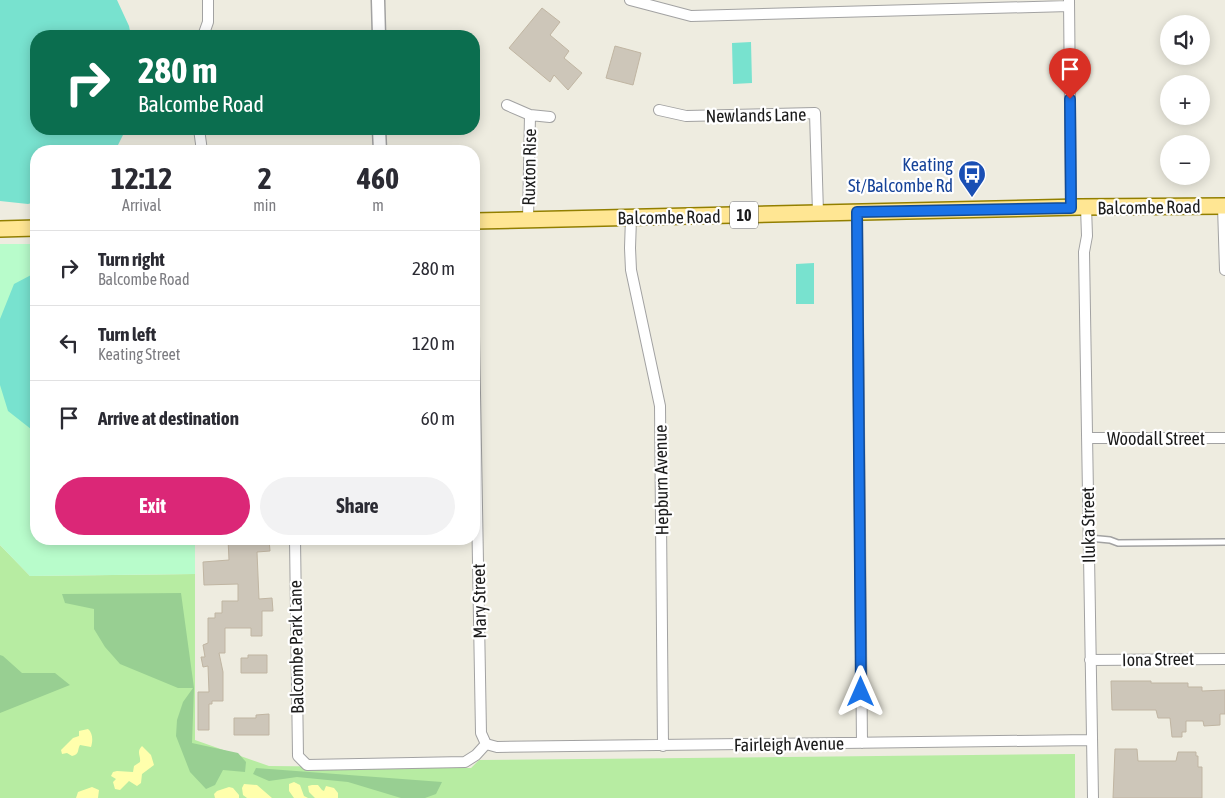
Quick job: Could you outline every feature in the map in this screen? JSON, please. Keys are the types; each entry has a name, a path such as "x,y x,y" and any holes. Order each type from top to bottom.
{"main road":[{"name":"Balcombe Road","path":"480,221 1079,207 1224,206"},
{"path":"0,229 30,228"}],"street":[{"path":"205,30 208,22 208,0"},
{"path":"378,0 378,30"},
{"path":"630,0 691,16 1069,3"},
{"name":"Iluka Street","path":"1069,3 1080,236 1084,252 1092,798"},
{"name":"Ruxton Rise","path":"507,105 530,115 550,116"},
{"name":"Newlands Lane","path":"659,110 686,116 815,113 818,213"},
{"name":"Ruxton Rise","path":"528,220 530,115"},
{"path":"1224,206 1225,270"},
{"path":"857,212 862,743"},
{"name":"Hepburn Avenue","path":"631,218 631,270 660,406 663,746"},
{"name":"Woodall Street","path":"1087,438 1225,438"},
{"name":"Balcombe Park Lane","path":"295,545 298,756 307,765 465,762 476,755 486,744"},
{"name":"Mary Street","path":"478,545 481,733 486,744"},
{"name":"Iona Street","path":"1090,660 1225,658"},
{"name":"Fairleigh Avenue","path":"486,744 497,747 663,746 1091,740"}],"lane":[{"path":"1088,538 1110,540 1118,544 1225,542"}],"shaded area":[{"path":"0,0 117,0 130,30 30,30 30,135 123,135 118,145 30,145 30,204 0,201"},
{"path":"751,42 752,83 733,84 732,43"},
{"path":"0,244 30,244 30,545 195,545 195,574 30,576 0,545"},
{"path":"814,263 814,304 796,304 796,264"},
{"path":"30,276 30,428 8,411 0,385 0,319 14,284"},
{"path":"0,545 30,576 195,574 195,740 269,766 471,768 479,760 1075,754 1075,798 0,798"},
{"path":"181,593 194,688 192,743 238,753 246,762 245,772 223,770 215,785 206,789 190,772 176,736 177,720 183,702 193,688 178,688 120,664 105,647 94,629 94,609 65,603 62,594"},
{"path":"0,655 22,673 55,673 70,685 0,713"},
{"path":"256,768 442,782 436,794 425,798 401,798 348,782 297,777 269,781 253,774"}],"sand":[{"path":"88,729 92,737 91,747 80,745 75,755 62,754 61,750 73,738 79,736 79,731"},
{"path":"142,746 151,755 154,765 142,774 141,783 137,786 129,781 120,790 115,789 113,782 116,779 111,776 113,772 133,772 134,766 140,762 139,752"},
{"path":"294,782 300,785 304,796 308,798 294,798 289,791 289,784"},
{"path":"244,784 257,785 272,798 247,798 243,795 242,788"},
{"path":"318,785 324,791 326,786 334,788 338,793 338,798 315,798 309,792 308,786"},
{"path":"92,787 99,790 98,798 76,798 78,792"},
{"path":"229,787 233,788 239,795 239,798 215,798 214,794 217,791"}],"building":[{"path":"542,8 560,22 550,35 569,51 564,58 582,73 568,90 554,75 550,82 509,48"},
{"path":"615,46 641,53 633,85 606,78"},
{"path":"228,545 270,545 270,551 257,552 259,599 272,598 273,611 262,611 262,636 251,636 251,628 225,628 225,653 219,653 223,672 223,701 212,701 212,704 209,704 209,730 198,730 198,692 209,692 208,666 203,667 201,657 205,657 203,645 208,643 208,618 215,618 215,613 222,613 222,601 238,601 238,584 204,585 203,562 229,560"},
{"path":"248,655 267,655 267,673 241,673 241,658 248,658"},
{"path":"1111,681 1188,683 1188,687 1202,687 1202,691 1225,690 1225,714 1220,714 1220,725 1204,726 1203,721 1186,721 1186,732 1182,732 1182,737 1172,737 1170,718 1158,718 1156,710 1112,710"},
{"path":"269,714 269,735 234,735 234,718 256,718 256,715"},
{"path":"1115,749 1137,749 1138,761 1176,761 1178,752 1196,752 1198,767 1202,767 1202,798 1113,798"}],"place":[{"name":"Keating St/Balcombe Rd","path":"972,198"}],"route":[{"path":"861,692 857,212 1071,208 1070,99"}]}
